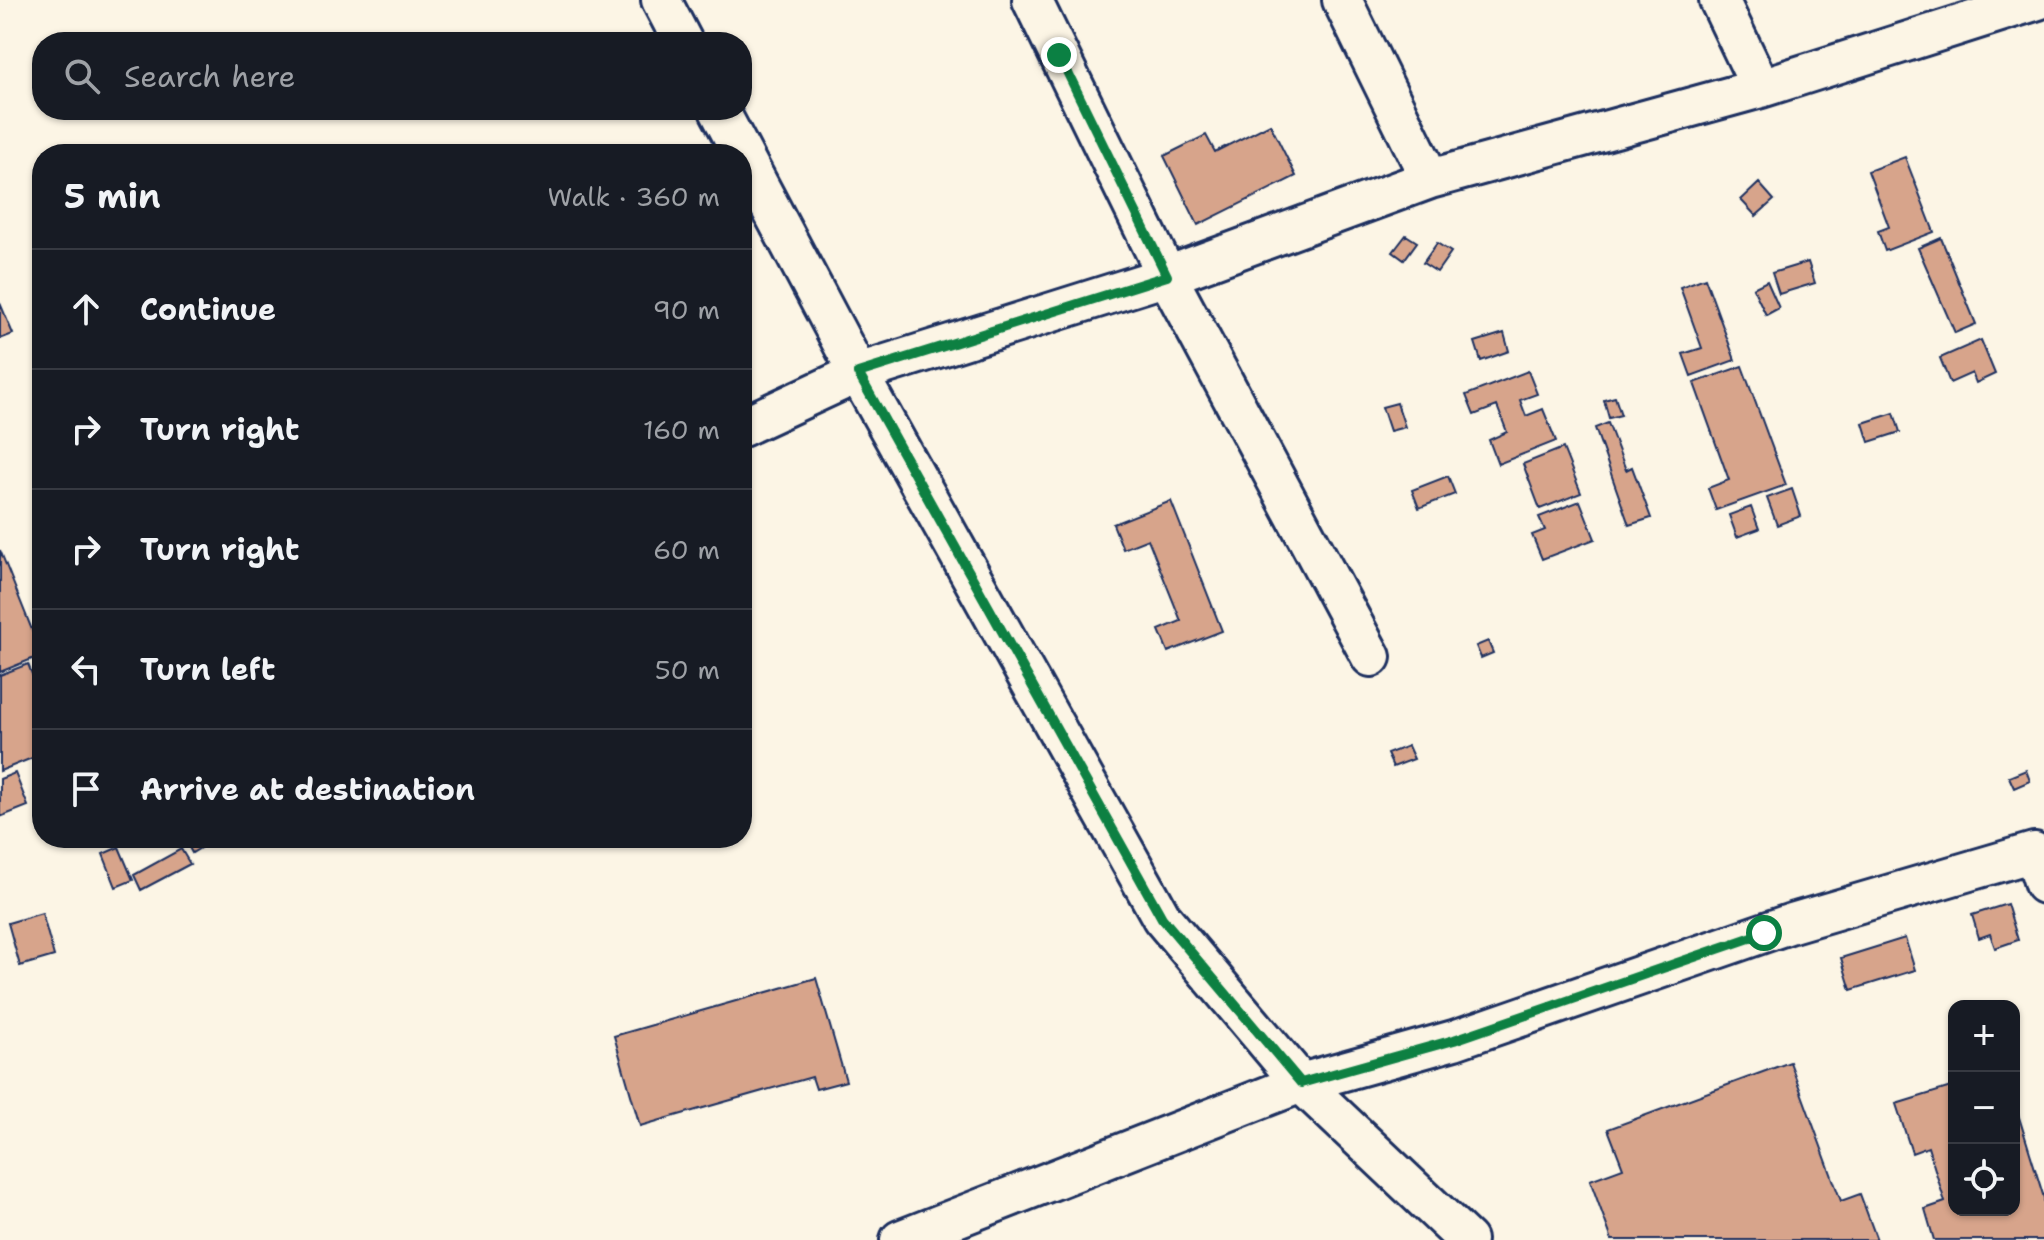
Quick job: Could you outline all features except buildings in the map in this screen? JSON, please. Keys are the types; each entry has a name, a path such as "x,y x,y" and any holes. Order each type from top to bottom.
{"street":[{"path":"661,0 678,32"},
{"path":"1032,0 1167,276 1371,657"},
{"path":"1342,0 1430,179"},
{"path":"1719,0 1761,88"},
{"path":"752,422 858,373 1167,276 1430,179 1761,88 2038,0"},
{"path":"724,120 737,144"},
{"path":"752,172 858,373 1162,918 1301,1083 1467,1240"},
{"path":"900,1240 1301,1083 1454,1040 1792,923 2041,861"}],"route":[{"path":"1059,55 1167,276 858,373 1162,918 1301,1083 1454,1040 1764,933"}]}
